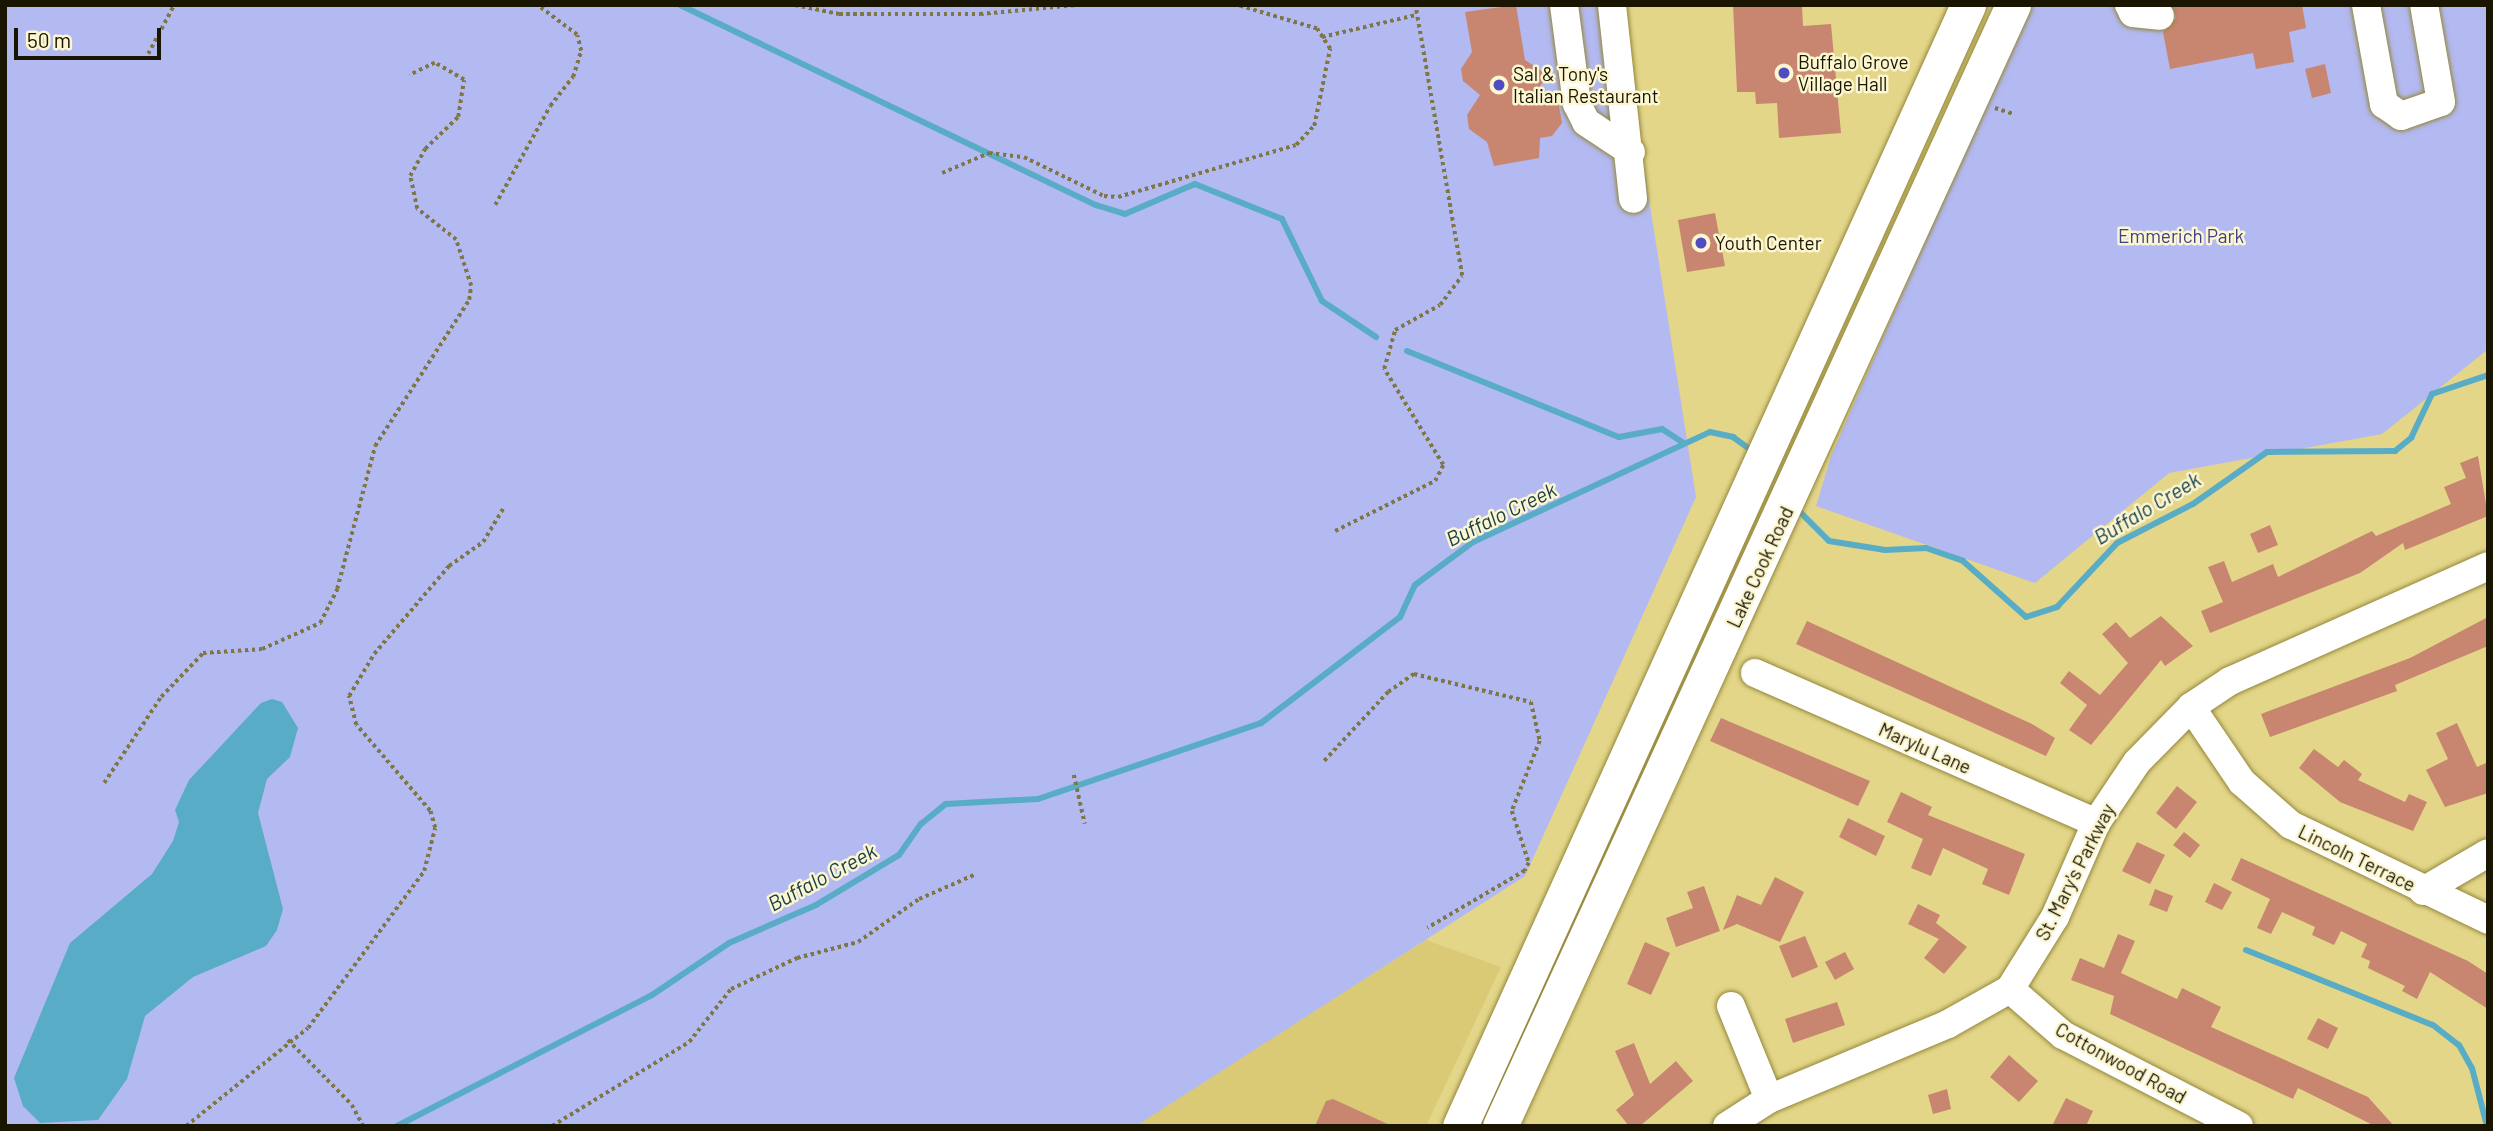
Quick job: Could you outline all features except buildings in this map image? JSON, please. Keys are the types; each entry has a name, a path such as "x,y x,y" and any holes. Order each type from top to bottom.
{"main road":[{"path":"1460,1126 1968,5"},
{"name":"Lake Cook Road","path":"1500,1126 1769,549 2013,5"}],"street":[{"path":"1564,5 1577,104 1586,122 1631,152"},
{"path":"1612,5 1631,152 1633,199"},
{"path":"2129,5 2133,13 2160,16"},
{"path":"2366,5 2384,104 2401,116 2441,102 2424,5"},
{"name":"St. Mary's Parkway","path":"1727,1126 1769,1099 1948,1024 2010,989 2055,917 2096,822 2137,762 2191,707 2230,681 2488,566"},
{"name":"Marylu Lane","path":"1755,673 2096,822"},
{"name":"Lincoln Terrace","path":"2191,707 2242,782 2291,825 2423,891 2488,920"},
{"path":"2423,891 2488,853"},
{"name":"Cottonwood Road","path":"2010,989 2063,1035 2239,1126"},
{"path":"1731,1006 1769,1099"}],"path":[{"path":"148,54 174,5"},
{"path":"495,205 550,106 573,77 581,51 577,34 537,5"},
{"path":"796,5 839,14 930,14 1077,5"},
{"path":"942,173 989,153 1024,157 1104,196 1118,197 1250,162 1296,145 1314,126 1330,49 1322,37 1282,16 1236,5"},
{"path":"1335,531 1435,481 1443,465 1384,369 1395,330 1440,305 1462,276 1415,5"},
{"path":"1322,37 1416,15"},
{"path":"104,783 162,697 203,653 262,649 320,623 337,589 375,446 469,300 471,286 456,240 417,209 410,176 425,149 458,117 464,80 435,63 410,75"},
{"path":"1989,107 2014,114"},
{"path":"186,1126 288,1040 308,1028 346,980 431,853 430,811 356,725 349,696 355,677 449,566 483,542 504,507"},
{"path":"1324,761 1388,692 1414,674 1531,702 1540,741 1512,811 1529,863 1525,871 1428,928"},
{"path":"1074,775 1077,799 1085,824"},
{"path":"552,1126 689,1042 731,989 761,974 858,942 919,899 976,874"},
{"path":"288,1040 352,1105 363,1126"}],"shaded area":[{"path":"272,699 282,702 298,728 290,757 267,779 258,813 283,909 277,930 266,946 193,977 145,1016 127,1079 98,1120 40,1123 23,1106 14,1078 70,943 152,874 173,841 179,822 175,810 189,780 261,703"},
{"path":"1426,940 1501,967 1426,1126 1134,1126"}],"green space":[{"path":"5,5 1597,5 1642,155 1696,497 1525,876 1136,1126 5,1126"},
{"name":"Emmerich Park","path":"2028,5 2488,5 2487,350 2382,434 2169,473 2035,583 1816,506 1831,456"}],"waterway":[{"path":"680,5 1096,205 1125,214 1195,184 1282,219 1322,301 1376,337"},
{"path":"1407,351 1619,437 1662,429 1682,442"},
{"name":"Buffalo Creek","path":"1794,506 1829,541 1885,550 1926,548 1963,561 2026,617 2057,607 2117,543 2193,504 2267,452 2395,451 2411,438 2432,394 2488,375"},
{"name":"Buffalo Creek","path":"397,1126 652,995 729,943 816,905 899,855 921,824 946,804 1038,799 1261,723 1400,617 1415,585 1473,542 1710,432 1733,437 1755,453"},
{"path":"2246,950 2433,1025 2459,1045 2472,1068 2487,1126"}],"place":[{"name":"Buffalo Grove Village Hall","path":"1784,73"},
{"name":"Sal & Tony's Italian Restaurant","path":"1499,85"},
{"name":"Youth Center","path":"1701,243"}]}
